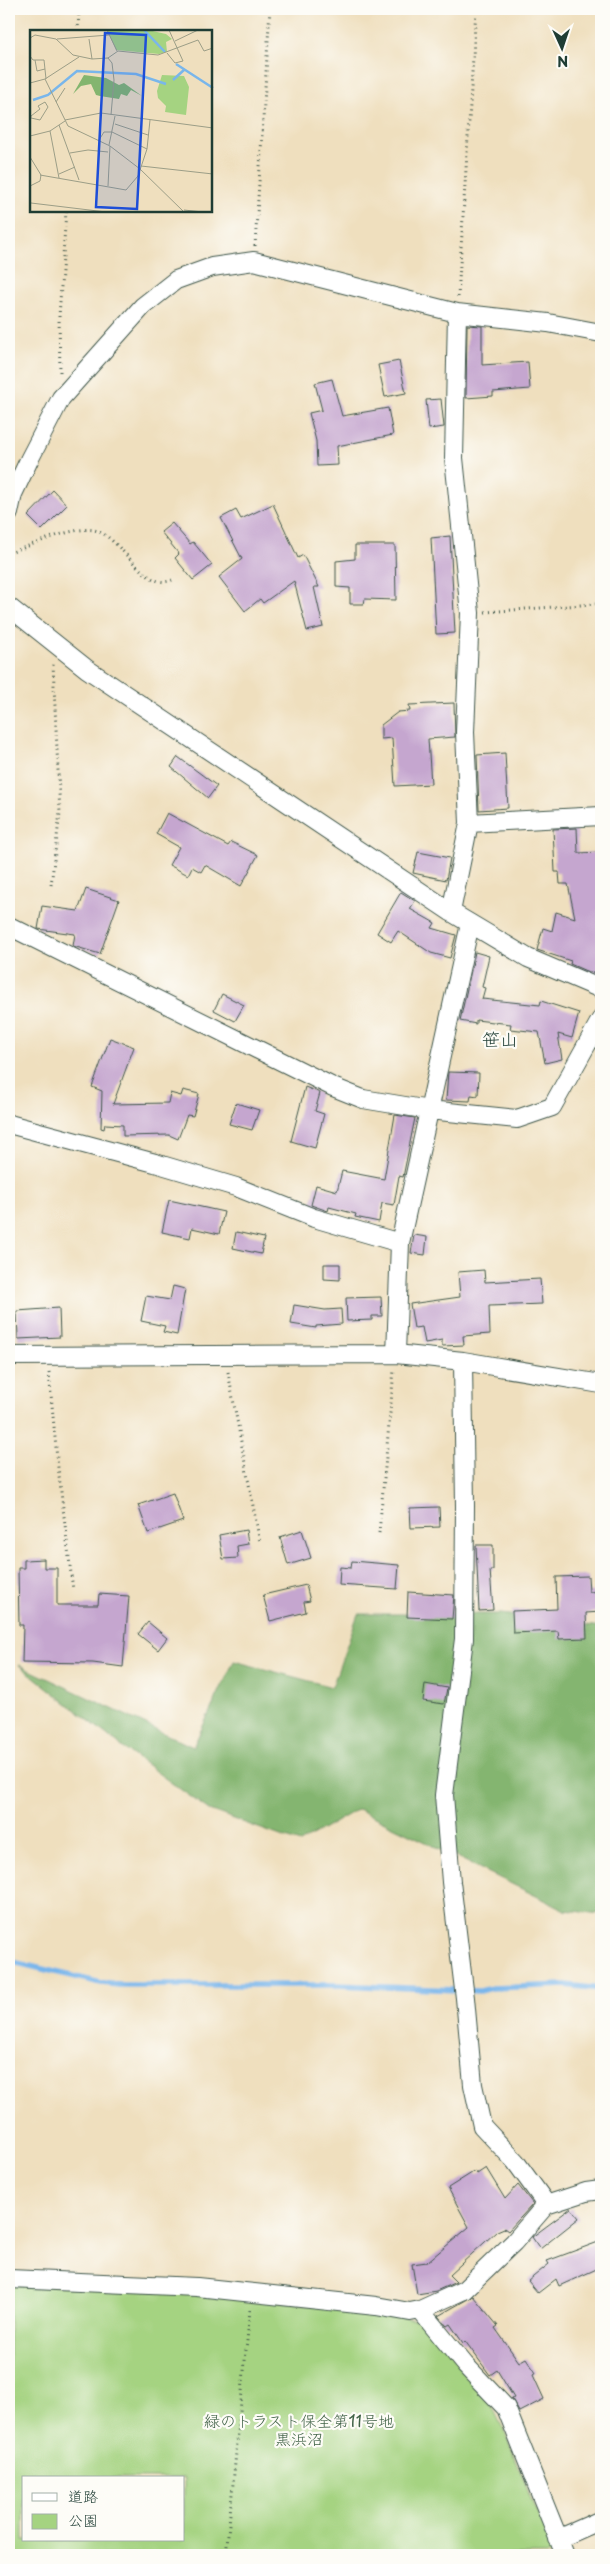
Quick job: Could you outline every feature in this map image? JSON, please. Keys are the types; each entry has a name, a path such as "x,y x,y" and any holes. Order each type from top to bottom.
{"street":[{"path":"9,513 13,494 28,460 61,398 143,306 176,280 212,267 254,262 456,313 548,323 601,333"},
{"path":"451,912 470,823 465,732 470,613 454,458 456,313"},
{"path":"9,607 87,668 451,912 528,958 601,989"},
{"path":"470,823 601,816"},
{"path":"396,1354 400,1243 470,924"},
{"path":"9,926 333,1088 364,1099 429,1110 517,1119 552,1107 601,1019"},
{"path":"9,1124 236,1187 314,1218 400,1243"},
{"path":"9,1356 396,1354 463,1361 601,1384"},
{"path":"463,1361 464,1639 444,1795 451,1882 473,2085 482,2126 515,2161 548,2205"},
{"path":"9,2280 197,2287 366,2305 410,2312 420,2310 464,2290 514,2242 548,2205 586,2192 601,2190"},
{"path":"420,2310 465,2364 506,2408 562,2547 601,2520"}],"path":[{"path":"78,30 79,9"},
{"path":"254,262 270,9"},
{"path":"456,313 476,9"},
{"path":"61,398 59,317 66,212"},
{"path":"9,553 67,533 95,530 107,537 152,579 165,583 172,580"},
{"path":"470,613 595,604"},
{"path":"51,885 60,813 53,688 54,642"},
{"path":"379,1533 396,1354"},
{"path":"225,1355 260,1543"},
{"path":"48,1356 57,1459 73,1590"},
{"path":"226,2555 245,2344 253,2294"}],"green space":[{"path":"358,1614 501,1614 601,1627 601,1914 565,1910 358,1809 300,1843 209,1810 126,1750 19,1665 193,1747 234,1661 332,1687"},
{"name":"緑のトラスト保全第11号地 黒浜沼","path":"9,2284 202,2292 371,2312 416,2320 430,2326 490,2402 508,2439 534,2507 559,2555 9,2555"}],"building":[{"path":"467,325 482,326 482,365 528,362 530,389 493,392 493,396 466,398"},
{"path":"399,361 406,393 385,397 378,365"},
{"path":"332,379 342,416 388,408 393,435 337,446 338,465 317,466 316,441 309,413 322,410 315,383"},
{"path":"441,399 444,427 429,429 426,400"},
{"path":"53,490 67,505 42,530 28,516"},
{"path":"273,504 298,558 303,555 319,587 314,587 323,627 307,631 294,581 263,603 260,599 245,611 219,577 242,559 221,518 236,510 241,519"},
{"path":"172,523 190,544 193,542 212,565 193,580 175,558 179,554 161,532"},
{"path":"450,536 455,633 436,634 431,538"},
{"path":"355,545 395,545 396,600 365,599 364,604 350,604 350,588 336,587 336,561 355,559"},
{"path":"454,703 455,737 428,739 431,784 395,786 392,738 381,739 381,725 398,712 410,711 409,705"},
{"path":"505,753 508,808 479,810 477,755"},
{"path":"178,757 217,786 208,798 171,767"},
{"path":"167,813 228,846 231,842 258,855 241,886 205,865 201,872 192,867 188,875 169,865 179,847 156,834"},
{"path":"577,828 578,853 601,852 601,975 570,964 571,961 537,950 543,928 552,931 556,912 575,918 568,884 560,884 559,872 555,872 553,829"},
{"path":"418,852 450,858 446,880 413,873"},
{"path":"86,889 119,900 100,954 73,946 75,934 38,929 42,906 78,911"},
{"path":"401,892 415,901 410,909 435,923 432,928 456,935 450,958 431,953 398,931 391,942 377,933"},
{"path":"475,952 489,956 482,987 485,988 482,999 540,1005 541,1001 579,1013 572,1038 558,1034 562,1059 545,1063 539,1032 510,1029 511,1024 476,1020 476,1024 460,1021"},
{"path":"222,994 244,1005 235,1021 214,1010"},
{"path":"110,1038 134,1047 113,1104 168,1103 170,1093 181,1096 183,1090 199,1094 193,1116 187,1115 178,1139 169,1135 123,1136 123,1125 105,1124 104,1129 101,1128 102,1091 92,1087"},
{"path":"448,1072 479,1073 478,1096 471,1095 470,1101 446,1100"},
{"path":"305,1087 320,1093 315,1111 324,1114 315,1148 291,1141"},
{"path":"236,1103 259,1110 252,1130 229,1124"},
{"path":"395,1115 415,1118 403,1177 399,1176 394,1205 382,1203 379,1222 355,1217 356,1214 329,1207 328,1211 311,1205 316,1185 337,1191 342,1171 384,1179"},
{"path":"169,1200 224,1212 219,1234 192,1228 190,1238 162,1232"},
{"path":"236,1232 264,1238 261,1254 233,1248"},
{"path":"414,1235 427,1237 425,1255 411,1253"},
{"path":"324,1264 340,1264 340,1280 324,1279"},
{"path":"484,1270 485,1282 540,1279 542,1304 489,1306 490,1334 463,1336 464,1345 442,1346 442,1340 425,1343 422,1327 414,1328 410,1304 460,1297 458,1272"},
{"path":"173,1286 185,1289 177,1335 163,1332 165,1326 141,1321 146,1296 170,1300"},
{"path":"381,1297 382,1316 372,1316 372,1320 347,1321 346,1298"},
{"path":"294,1305 325,1310 341,1309 342,1324 316,1326 316,1328 291,1324"},
{"path":"59,1308 60,1337 18,1339 17,1311"},
{"path":"173,1493 183,1521 148,1533 138,1505"},
{"path":"439,1507 440,1527 411,1528 410,1508"},
{"path":"246,1530 248,1544 237,1546 238,1558 223,1559 219,1535"},
{"path":"302,1530 311,1558 288,1565 280,1537"},
{"path":"476,1545 493,1545 493,1570 490,1570 493,1610 479,1611"},
{"path":"44,1559 44,1568 57,1568 57,1605 98,1605 99,1594 129,1596 123,1667 93,1663 22,1662 23,1625 19,1625 18,1568 24,1568 24,1560"},
{"path":"352,1561 399,1565 397,1589 339,1585 340,1567 351,1568"},
{"path":"588,1576 589,1592 601,1591 601,1612 586,1613 587,1638 559,1639 558,1631 513,1633 512,1611 557,1609 556,1577"},
{"path":"306,1585 310,1601 304,1602 306,1612 270,1621 263,1595"},
{"path":"408,1592 454,1595 452,1619 407,1617"},
{"path":"148,1622 167,1638 158,1650 138,1634"},
{"path":"425,1684 447,1688 444,1704 423,1701"},
{"path":"486,2168 505,2199 518,2185 533,2204 508,2231 504,2228 497,2231 449,2275 456,2282 436,2291 417,2294 412,2264 427,2262 469,2227 448,2188 475,2171 477,2174"},
{"path":"571,2208 579,2218 540,2249 532,2237"},
{"path":"601,2241 601,2267 559,2286 556,2279 538,2293 528,2281 549,2264 547,2261"},
{"path":"473,2296 498,2326 495,2328 519,2362 526,2358 536,2373 533,2375 544,2399 519,2412 512,2399 514,2398 497,2370 490,2375 465,2341 463,2343 450,2324 447,2326 438,2316"}],"waterway":[{"path":"9,1961 101,1983 119,1985 338,1985 480,1991 492,1988 565,1985 601,1989"}],"district":[{"name":"笹山","path":"500,1040"}]}
